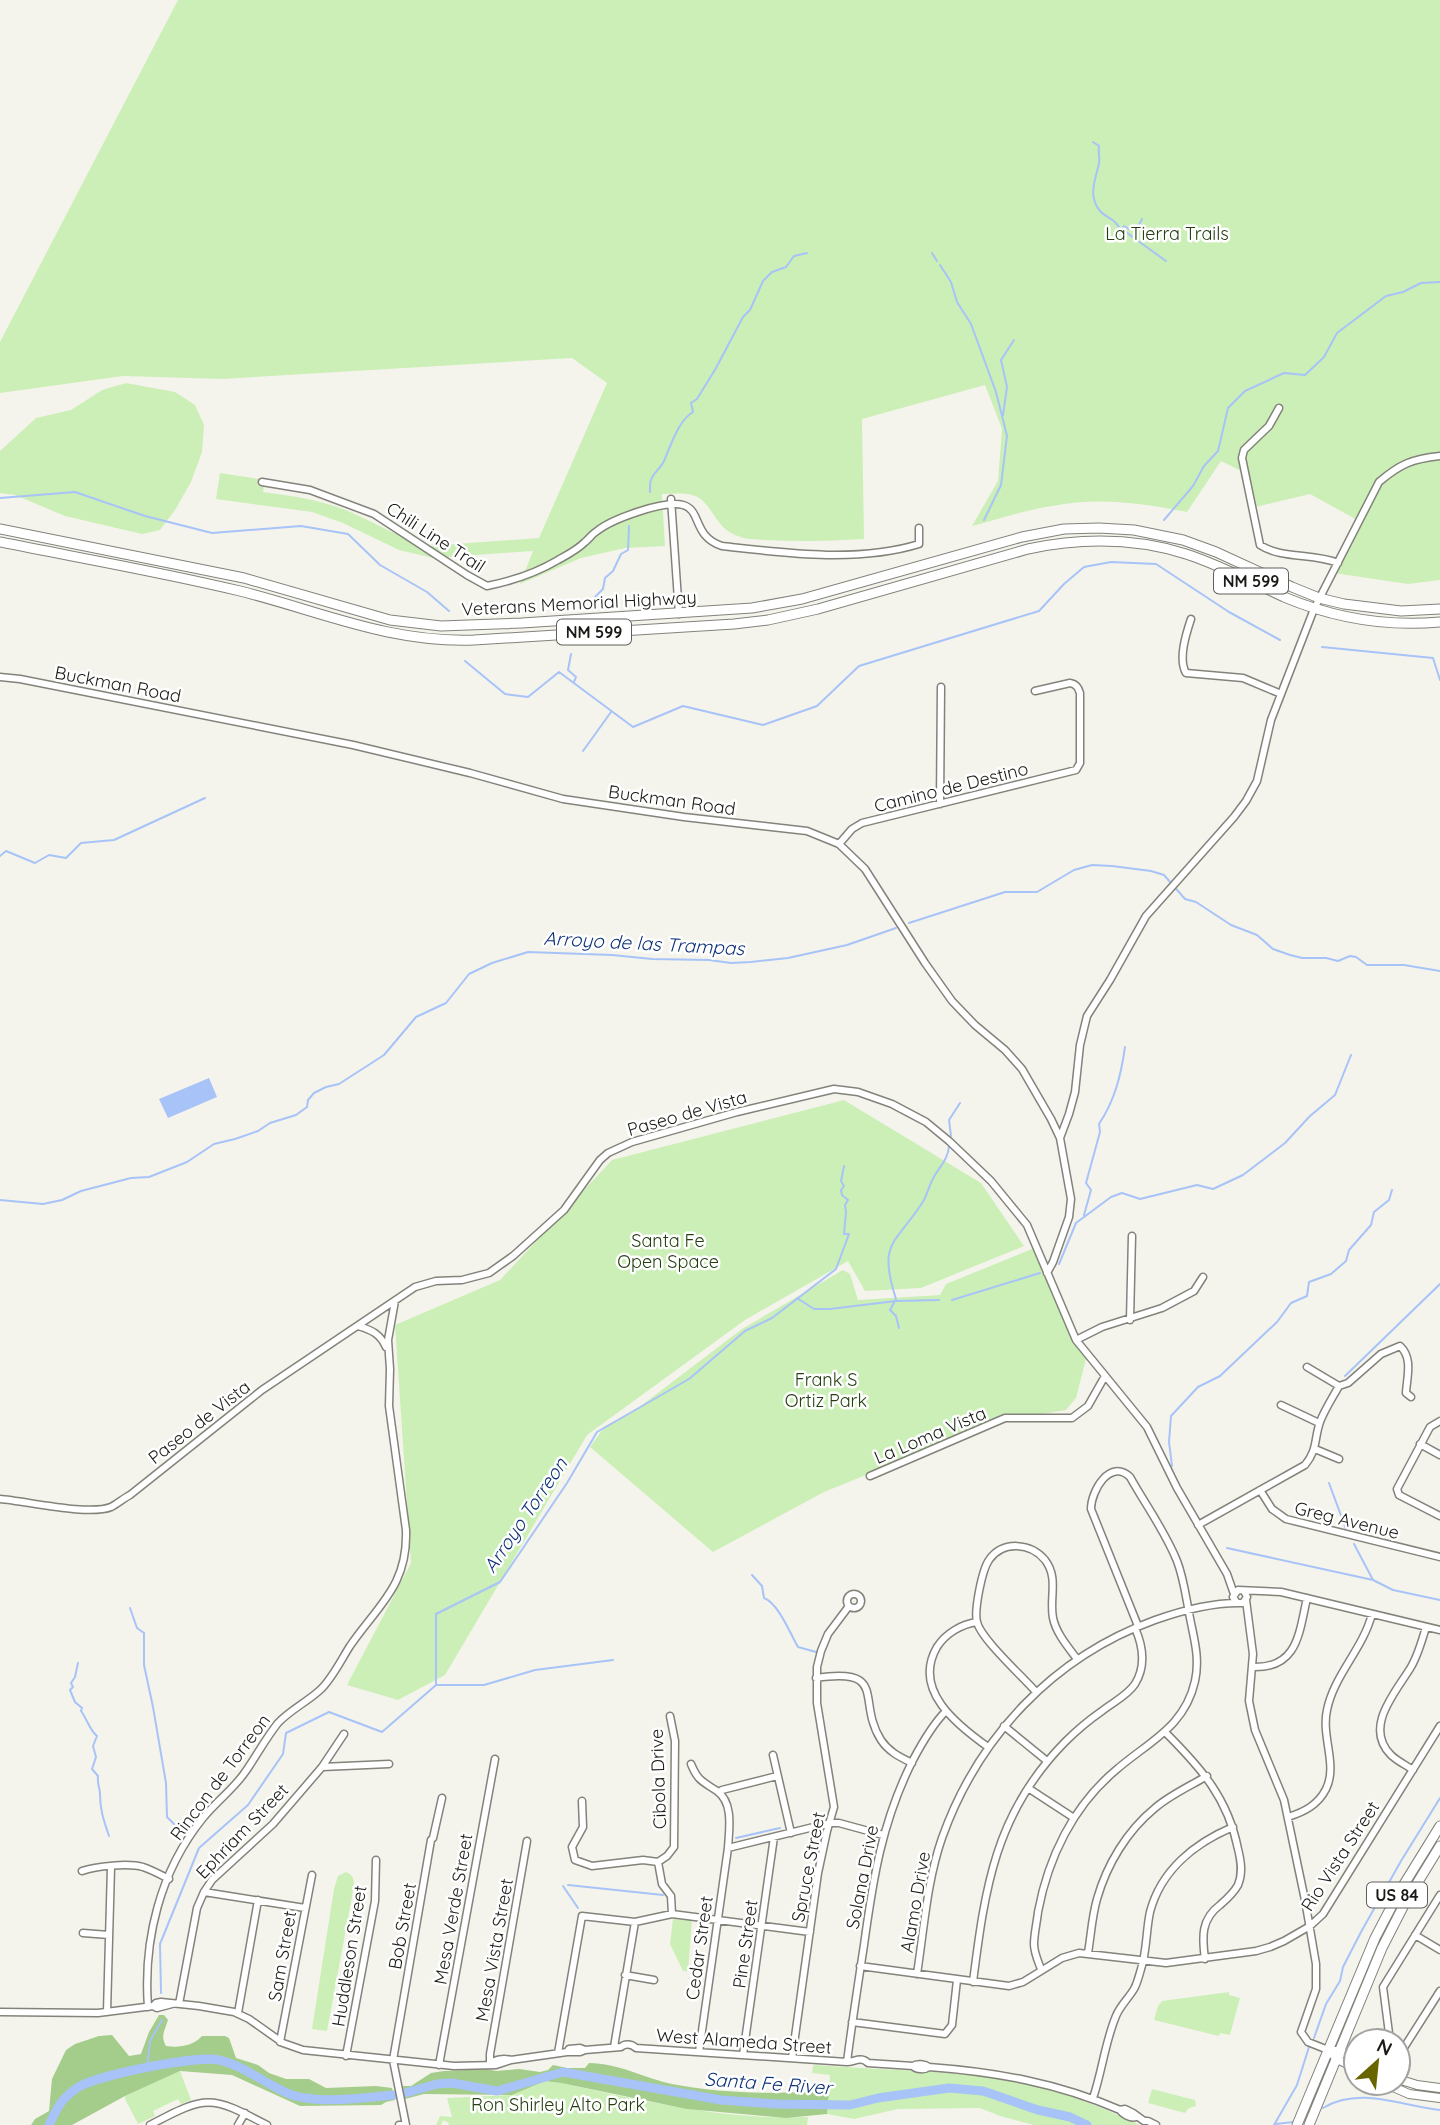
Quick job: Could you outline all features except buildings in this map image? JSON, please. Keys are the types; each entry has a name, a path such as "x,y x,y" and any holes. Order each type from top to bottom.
{"highway":[{"name":"Veterans Memorial Highway","path":"0,529 244,578 390,620 424,625 482,626 736,610 777,604 1022,537 1046,531 1080,528 1134,530 1183,540 1319,598 1375,609 1440,609"},
{"name":"Veterans Memorial Highway","path":"0,542 218,586 388,633 439,640 768,620 818,609 1028,549 1078,542 1129,543 1187,554 1314,609 1336,615 1386,623 1440,622"},
{"name":"US 84","path":"1297,2125 1325,2049 1384,1918 1440,1826"},
{"name":"US 84","path":"1309,2125 1389,1933 1440,1846"}],"main road":[{"path":"1325,2049 1342,2058"},
{"path":"1338,2055 1342,2055"},
{"path":"1412,2083 1440,2088"},
{"path":"1412,2094 1440,2098"}],"street":[{"path":"1279,408 1269,426 1244,450 1242,458 1260,545 1268,550 1324,558 1338,563"},
{"path":"1060,1138 1075,1092 1080,1045 1087,1016 1146,916 1219,836 1246,801 1257,781 1267,731 1314,609 1380,482 1409,461 1440,456"},
{"name":"Chili Line Trail","path":"262,482 310,490 374,514 487,586 533,573 573,552 612,521 671,502"},
{"path":"679,614 671,502 694,513 705,537 712,543 790,554 853,553 907,548 919,544 919,528"},
{"path":"1191,619 1185,641 1183,668 1186,673 1243,678 1281,694"},
{"name":"Buckman Road","path":"0,677 353,745 563,799 684,817 807,831 839,844 864,869 952,1001 975,1025 1005,1049 1021,1069 1051,1119 1060,1138 1070,1189 1070,1209 1047,1273"},
{"name":"Camino de Destino","path":"839,844 852,829 862,823 1076,770 1080,763 1078,688 1070,683 1035,691"},
{"path":"940,804 941,687"},
{"name":"Paseo de Vista","path":"0,1499 81,1509 100,1510 111,1507 262,1390 415,1287 489,1273 513,1256 564,1210 608,1153 712,1119 834,1089 858,1092 892,1104 926,1122 991,1181 1023,1218 1034,1238 1076,1340 1147,1427 1170,1475 1238,1592"},
{"path":"1130,1320 1132,1236"},
{"path":"1076,1340 1102,1327 1162,1308 1194,1291 1203,1277"},
{"name":"Rincon de Torreon","path":"150,2007 145,1979 150,1935 160,1897 182,1850 205,1816 244,1774 279,1722 322,1689 352,1643 386,1601 401,1570 406,1530 391,1431 388,1340 395,1301"},
{"path":"358,1326 372,1329 389,1352"},
{"path":"1198,1525 1304,1465 1315,1449 1319,1423 1339,1386 1348,1382 1381,1354 1399,1346 1406,1351 1409,1358 1406,1393 1411,1397"},
{"path":"1307,1367 1339,1386"},
{"name":"La Loma Vista","path":"870,1476 1005,1418 1072,1418 1088,1406 1105,1376"},
{"path":"1281,1405 1319,1423"},
{"path":"1440,1421 1430,1427 1397,1489 1399,1495 1440,1516"},
{"path":"1420,1444 1440,1455"},
{"path":"1315,1449 1339,1459"},
{"path":"973,1982 991,1869 1008,1824 1028,1788 1047,1762 1079,1729 1121,1698 1133,1686 1141,1670 1143,1659 1136,1627 1092,1514 1093,1493 1098,1484 1116,1471 1127,1474 1175,1556 1196,1645 1195,1681 1184,1709 1165,1732 1114,1771 1074,1818 1056,1849 1044,1880 1034,1944 1041,1969"},
{"name":"Greg Avenue","path":"1260,1490 1272,1509 1286,1519 1440,1557"},
{"path":"1036,1692 982,1633 977,1622 983,1574 992,1556 1000,1550 1015,1546 1025,1547 1038,1553 1048,1564 1053,1576 1052,1608 1055,1625 1077,1660"},
{"path":"1238,1592 1276,1591 1440,1630"},
{"path":"1238,1592 1248,1619 1252,1648 1249,1701 1255,1730 1288,1817 1317,1964 1315,1994 1301,2032 1308,2042 1325,2049"},
{"path":"1238,1592 1243,1601"},
{"name":"Alamo Drive","path":"1217,1604 1238,1592"},
{"name":"Alamo Drive","path":"917,1974 930,1883 940,1845 963,1788 1004,1726 1036,1692 1077,1660 1136,1627 1189,1610 1243,1601 1258,1592"},
{"path":"1252,1667 1274,1665 1291,1653 1298,1637 1307,1598"},
{"name":"Spruce Street","path":"792,2058 818,1873 834,1811 834,1796 817,1703 816,1678 825,1640 849,1606"},
{"path":"1288,1817 1307,1809 1326,1789 1331,1768 1325,1729 1327,1708 1334,1688 1365,1636 1372,1614"},
{"path":"977,1622 950,1633 941,1642 934,1654 931,1683 946,1712 988,1747"},
{"path":"1413,1770 1389,1753 1382,1739 1380,1726 1385,1709 1414,1661 1426,1627"},
{"path":"816,1678 844,1674 859,1681 867,1692 880,1738 891,1751 912,1763"},
{"name":"Solana Drive","path":"849,2062 852,2022 873,1879 883,1835 895,1798 912,1763 936,1721 946,1712"},
{"name":"Cibola Drive","path":"658,1862 674,1847 675,1741 670,1716"},
{"path":"1004,1726 1047,1762"},
{"name":"Rio Vista Street","path":"860,1966 1009,1986 1023,1982 1041,1969 1070,1955 1088,1953 1166,1963 1270,1947 1310,1926 1328,1906 1440,1726"},
{"path":"1165,1732 1207,1776 1233,1827 1240,1859 1240,1877 1231,1895 1213,1910 1206,1922 1203,1936 1205,1959"},
{"name":"Ephriam Street","path":"176,2004 197,1908 204,1892 212,1880 273,1824 322,1767 344,1734"},
{"path":"772,1755 791,1833"},
{"name":"Mesa Verde Street","path":"439,2065 495,1759"},
{"path":"322,1767 389,1763"},
{"path":"691,1764 696,1777 719,1793 777,1776"},
{"path":"1088,1953 1096,1901 1117,1851 1156,1807 1207,1776"},
{"path":"1028,1788 1074,1818"},
{"name":"Cedar Street","path":"699,2052 730,1819 728,1806 719,1793"},
{"name":"Bob Street","path":"402,2125 403,2110 393,2060 431,1840 442,1798"},
{"path":"582,1801 583,1827 572,1847 575,1860 592,1866 643,1860 658,1862 662,1884 671,1896 671,1914"},
{"path":"727,1848 830,1823 883,1835"},
{"path":"1093,2098 1113,2023 1135,1988 1143,1960 1151,1909 1158,1891 1173,1867 1194,1847 1233,1827"},
{"name":"Pine Street","path":"743,2055 774,1837"},
{"name":"Mesa Vista Street","path":"490,2064 489,2054 527,1841"},
{"name":"Huddleson Street","path":"346,2056 375,1901 376,1860"},
{"path":"107,2012 111,1867"},
{"path":"82,1871 92,1868 144,1867 169,1880"},
{"name":"Sam Street","path":"281,2042 312,1875"},
{"path":"204,1892 305,1908"},
{"path":"1388,2027 1382,1992 1384,1985 1440,1895"},
{"path":"238,2013 258,1900"},
{"path":"558,2053 582,1916 635,1922 671,1914 810,1932"},
{"path":"617,2047 625,1975 635,1922"},
{"path":"83,1933 109,1935"},
{"path":"1415,1935 1440,1950"},
{"path":"625,1975 654,1980"},
{"path":"852,2022 945,2034 952,2025 957,1980"},
{"path":"1412,2034 1440,1990"},
{"name":"West Alameda Street","path":"0,2012 107,2012 150,2007 156,2003 167,2002 205,2006 238,2013 281,2042 303,2050 439,2065 496,2065 511,2060 567,2052 569,2049 585,2050 623,2045 849,2062 856,2059 867,2063 917,2064 984,2071 1052,2085 1120,2110 1125,2109 1145,2123 1150,2121 1156,2125"},
{"path":"150,2125 181,2109 207,2102 219,2102 267,2125"},
{"path":"238,2125 245,2113"}],"green space":[{"name":"La Tierra Trails","path":"178,0 1440,0 1440,580 1408,584 1334,573 1359,521 1310,494 1255,507 1245,473 1221,461 1187,512 1136,504 1069,503 972,526 998,481 1002,429 985,385 862,419 864,539 802,541 744,538 724,527 701,499 683,494 662,494 665,546 625,548 581,558 520,584 533,551 433,558 399,550 343,523 312,512 216,499 220,473 265,480 263,492 338,507 428,546 539,538 607,383 572,358 222,379 123,376 0,393 0,342"},
{"path":"126,383 175,392 195,405 204,425 202,452 191,482 160,530 142,534 65,516 15,495 0,493 0,451 36,418 71,410 102,390"},
{"name":"Santa Fe Open Space","path":"844,1100 981,1183 1024,1246 921,1288 865,1291 848,1261 745,1320 587,1435 445,1675 398,1700 347,1685 411,1563 395,1325 500,1280 612,1160"},
{"name":"Frank S Ortiz Park","path":"1037,1247 1061,1305 1087,1355 1076,1398 1066,1410 999,1421 824,1492 713,1552 590,1447 605,1426 634,1411 742,1329 843,1270 850,1274 858,1300 940,1295 946,1284"},
{"path":"346,1872 353,1877 354,1886 327,2031 312,2029 334,1889 338,1876"},
{"path":"673,1919 692,1920 688,1971 683,1971 670,1944"},
{"path":"1229,1992 1229,1995 1240,1998 1230,2035 1220,2033 1219,2036 1154,2020 1162,2001"},
{"path":"159,2015 164,2015 168,2020 163,2036 166,2046 186,2046 202,2036 225,2036 229,2038 236,2058 258,2065 269,2073 286,2079 309,2079 326,2088 392,2088 395,2100 381,2105 300,2106 232,2075 180,2071 125,2096 72,2125 31,2125 35,2119 49,2111 52,2079 66,2050 99,2036 112,2035 129,2056 141,2054"},
{"path":"589,2063 610,2065 672,2084 711,2090 770,2093 829,2091 827,2114 786,2118 687,2109 545,2081 512,2095 424,2094 405,2099 403,2086 411,2086 431,2073 487,2069 540,2072 553,2065 585,2068"},
{"path":"815,2065 998,2078 1054,2091 1140,2125 1034,2125 980,2108 898,2109 854,2119 827,2114 830,2075 812,2073"},
{"path":"180,2071 191,2100 181,2104 178,2099 153,2111 155,2116 138,2124 125,2096"},
{"name":"Ron Shirley Alto Park","path":"545,2081 715,2112 747,2116 808,2117 807,2125 448,2125 449,2123 443,2120 441,2125 436,2125 440,2116 452,2117 447,2098 512,2095"},
{"path":"1152,2089 1195,2100 1196,2106 1185,2113 1148,2103"}],"water":[{"path":"209,1078 217,1097 168,1118 159,1099"}],"waterway":[{"path":"1093,142 1099,146 1099,163 1093,193 1096,205 1120,229 1124,226 1129,229 1139,225 1142,219"},
{"path":"1123,230 1166,261"},
{"path":"650,492 652,477 663,464 679,427 693,412 691,403 697,399 716,368 743,317 750,310 763,281 772,272 786,267 794,256 807,253"},
{"path":"932,253 937,261"},
{"path":"940,265 951,282 957,302 971,324 996,392 1007,436 1001,485 984,520"},
{"path":"1164,520 1218,451 1228,408 1245,391 1284,373 1305,375 1324,357 1337,333 1386,296 1403,292 1421,283 1440,282"},
{"path":"1003,415 1007,387 1001,360 1014,340"},
{"path":"0,498 75,492 145,516 212,533 301,526 348,534 380,565 427,592 449,611"},
{"path":"591,606 594,598 603,589 605,578 613,571 621,554 628,550 629,526"},
{"path":"465,661 505,694 528,697 559,672 633,727 683,706 763,725 817,706 859,666 1039,611 1084,567 1111,562 1156,564 1229,612 1280,640"},
{"path":"1322,647 1433,658 1440,680"},
{"path":"571,654 568,670 576,677 574,682"},
{"path":"583,751 611,712"},
{"path":"0,856 6,851 35,863 49,855 66,858 81,843 114,840 205,798"},
{"name":"Arroyo de las Trampas","path":"909,923 1005,892 1037,892 1074,870 1092,865 1112,866 1164,875 1185,899 1196,902 1231,925 1257,935 1273,949 1290,955 1338,961 1350,956 1367,965 1404,965 1440,971"},
{"name":"Arroyo de las Trampas","path":"0,1200 43,1204 131,1178 149,1177 187,1162 214,1144 258,1131 270,1123 296,1115 307,1107 308,1100 314,1093 339,1084 384,1055 416,1017 446,1003 469,974 492,963 528,952 751,962 788,958 847,945 896,928"},
{"path":"1084,1215 1091,1190 1086,1183 1100,1132 1099,1124 1116,1087 1125,1047"},
{"path":"1059,1264 1076,1223 1111,1197 1122,1193 1140,1199 1197,1185 1213,1189 1243,1175 1285,1143 1310,1116 1335,1095 1351,1055"},
{"path":"951,1136 949,1120 960,1103"},
{"path":"899,1328 896,1316 890,1310 896,1299 888,1265 889,1254 892,1244 924,1200 933,1178 946,1158 949,1146"},
{"name":"Arroyo Torreon","path":"161,1993 160,1944 199,1848 248,1805 283,1754 286,1733 329,1712 382,1732 436,1685 436,1614 500,1582 567,1483 597,1432 689,1379 745,1331 772,1318 836,1269 849,1234 844,1234 845,1205 848,1200 841,1190 844,1186 841,1181 844,1166"},
{"path":"1172,1466 1169,1442 1171,1416 1198,1387 1220,1376 1277,1322 1291,1303 1307,1296 1309,1282 1331,1274 1346,1261 1349,1250 1371,1225 1374,1212 1389,1200 1392,1190"},
{"path":"952,1300 1040,1273"},
{"path":"1345,1376 1440,1284"},
{"path":"797,1298 814,1309 939,1300"},
{"path":"1329,1483 1346,1529"},
{"path":"1354,1544 1373,1580 1393,1590 1440,1600"},
{"path":"1227,1548 1373,1580"},
{"path":"752,1575 762,1586 764,1598 779,1612 798,1647 816,1652"},
{"path":"130,1608 137,1628 144,1633 144,1665 166,1783 167,1817 184,1834"},
{"path":"436,1685 484,1685 535,1670 613,1660"},
{"path":"78,1663 70,1690 97,1736 93,1746 96,1757 92,1769 98,1776 102,1811 109,1836"},
{"path":"1314,2038 1326,2004 1340,1981 1343,1967 1361,1932 1440,1798"},
{"path":"736,1838 780,1828"},
{"path":"568,1885 663,1895"},
{"path":"563,1886 578,1908"},
{"path":"147,2069 150,2041 162,2020"},
{"path":"1274,2125 1297,2085 1309,2047"},
{"name":"Santa Fe River","path":"49,2125 63,2100 77,2088 125,2072 190,2060 207,2059 229,2063 283,2091 303,2098 342,2099 394,2095"},
{"name":"Santa Fe River","path":"405,2093 437,2084 452,2083 497,2091 563,2072 721,2100 776,2104 850,2105 878,2098 949,2088 983,2091 1038,2110 1070,2117 1087,2125"},
{"path":"1323,2108 1351,2098 1366,2098 1440,2110"},
{"path":"1276,2124 1293,2122"}]}
